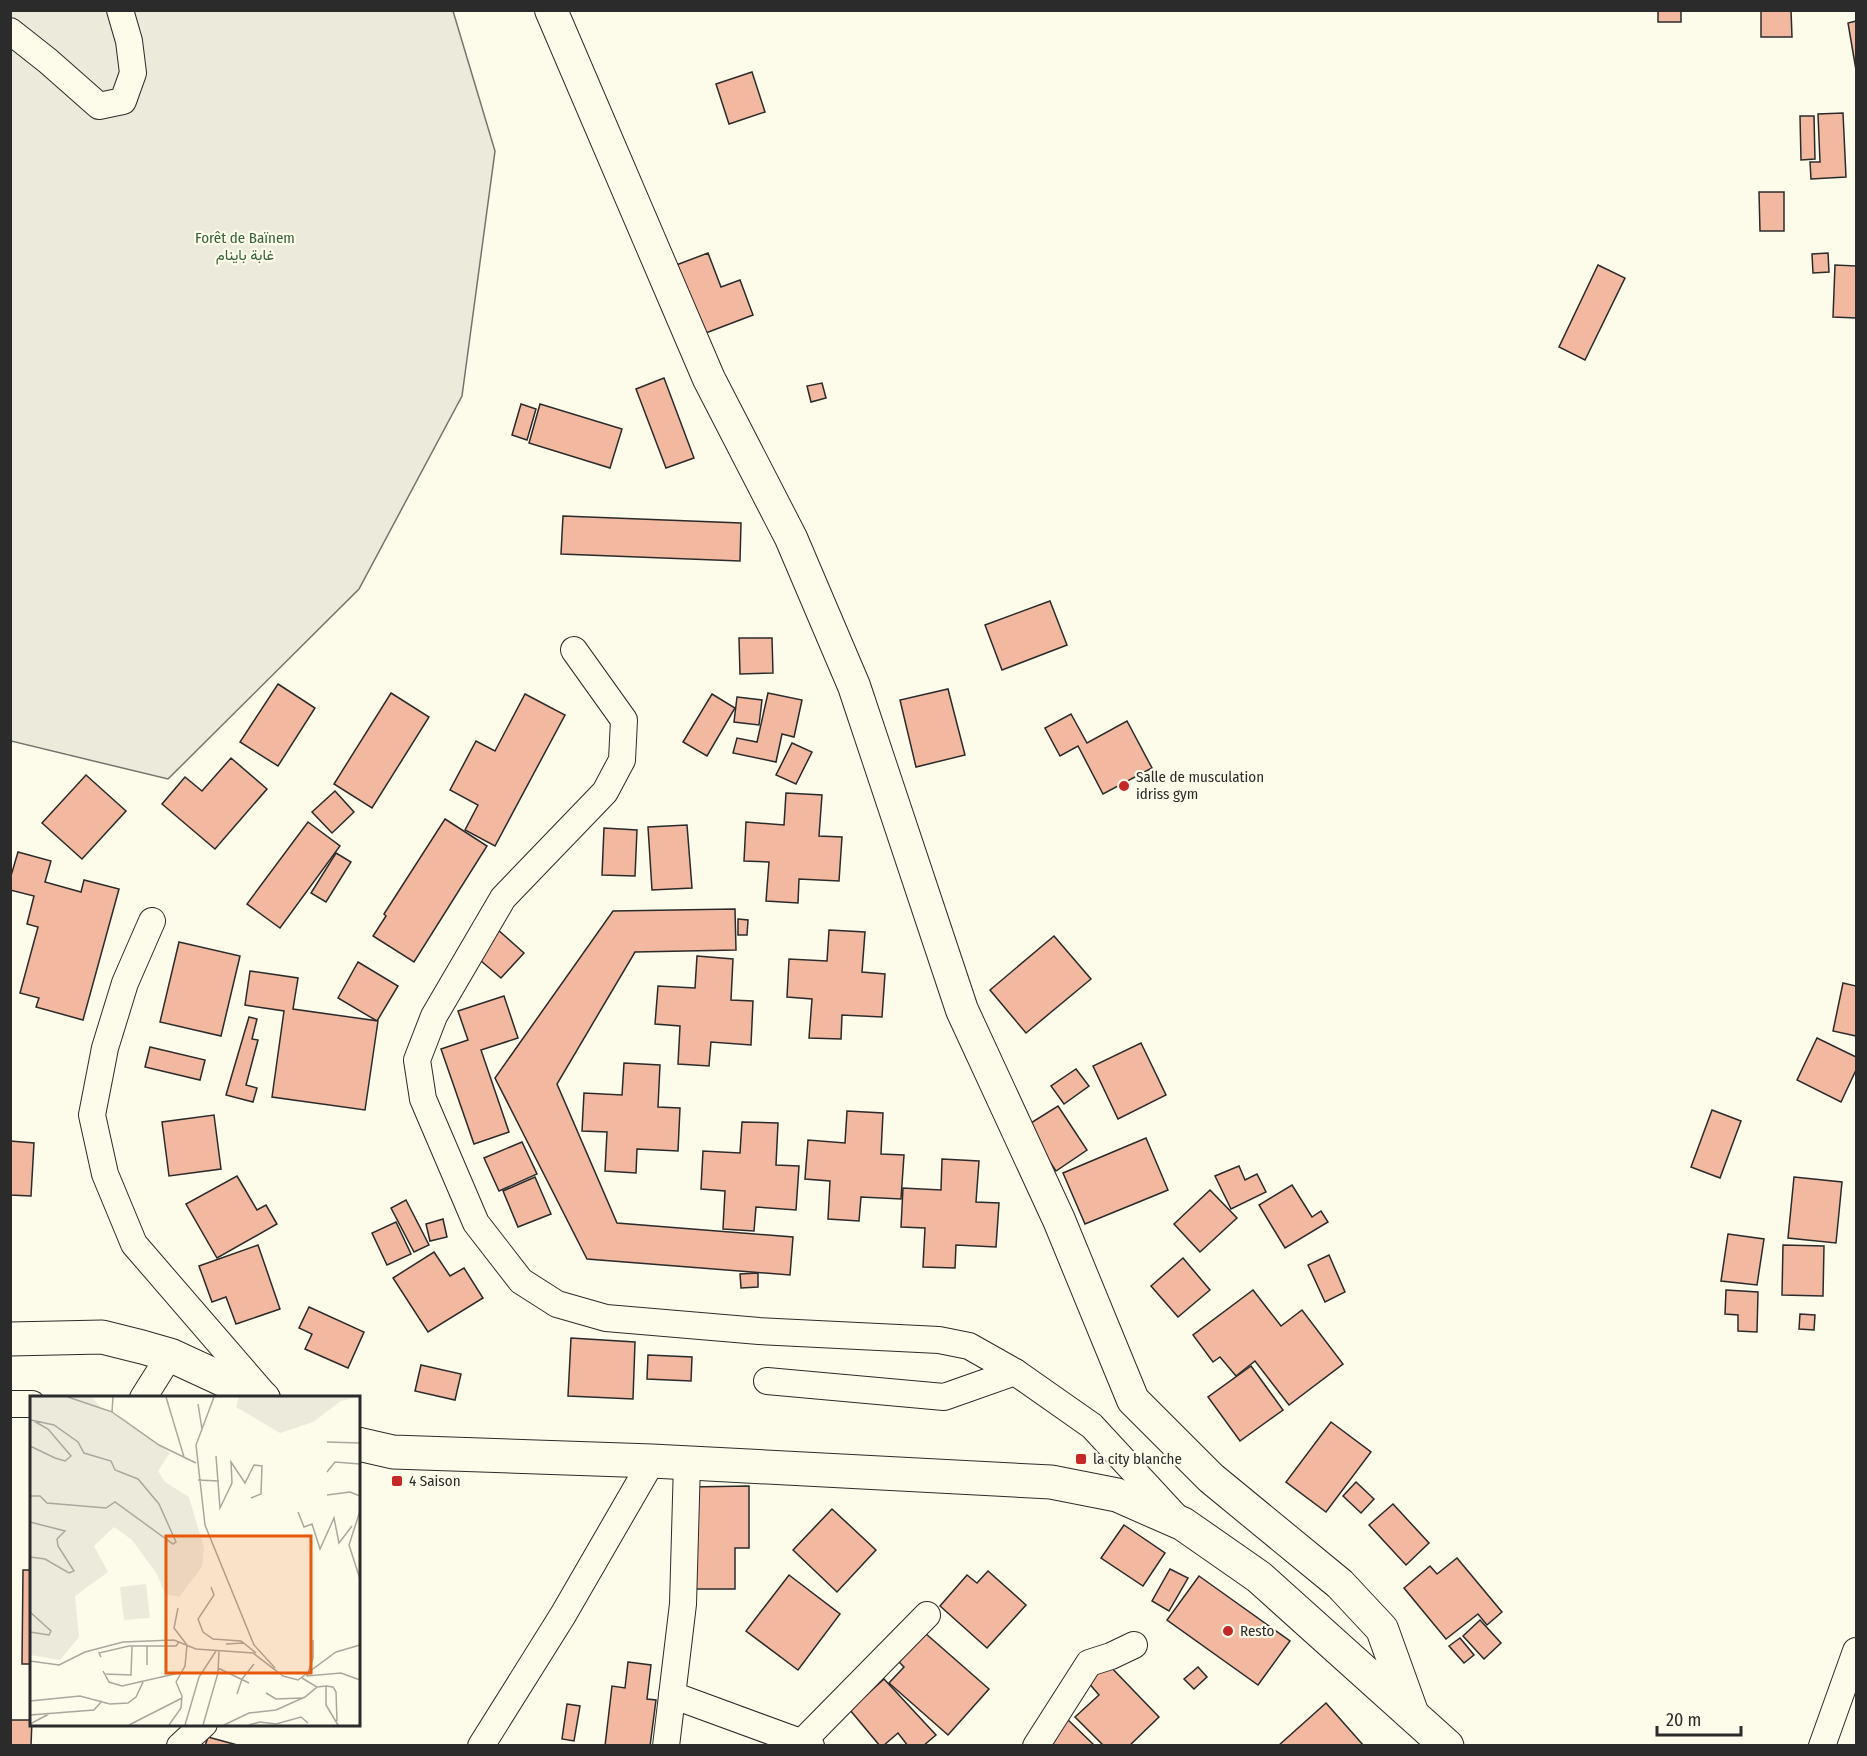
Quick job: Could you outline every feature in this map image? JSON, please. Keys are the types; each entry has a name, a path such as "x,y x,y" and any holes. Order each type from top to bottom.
{"main road":[{"path":"10,1339 102,1337 170,1355 261,1396"},
{"path":"360,1444 393,1452 652,1461 1051,1482 1117,1496 1183,1524 1259,1577 1446,1746"}],"street":[{"path":"10,31 99,105 123,101 133,73 129,41 120,10"},
{"path":"551,10 709,378 791,538 854,686 962,1010 1059,1220 1133,1400 1211,1478 1340,1584 1382,1629 1413,1714"},
{"path":"574,650 624,720 622,760 605,792 502,898 434,1016 417,1060 423,1099 476,1223 521,1281 557,1304 606,1318 759,1331 939,1340 969,1346 1014,1372 1092,1426 1183,1524"},
{"path":"152,921 125,983 105,1048 92,1116 105,1174 134,1244 263,1396"},
{"path":"144,1396 170,1355"},
{"path":"767,1381 944,1397 1014,1372"},
{"path":"10,1404 30,1404"},
{"path":"481,1746 563,1615 652,1461"},
{"path":"666,1746 683,1604 687,1463"},
{"path":"672,1695 807,1743 927,1615"},
{"path":"1036,1746 1089,1663 1134,1645"},
{"path":"1822,1746 1857,1651"},
{"path":"180,1746 203,1726"}],"green space":[{"name":"Forêt de Baïnem غابة باينام","path":"11,11 453,11 495,151 462,396 359,589 168,779 11,741"}],"building":[{"path":"1658,10 1681,10 1681,22 1658,22"},
{"path":"1761,10 1791,10 1792,37 1761,37"},
{"path":"1856,21 1856,70 1848,23"},
{"path":"752,72 765,112 729,124 716,84"},
{"path":"1843,113 1846,177 1811,179 1810,162 1820,162 1818,114"},
{"path":"1800,116 1814,116 1815,159 1801,160"},
{"path":"1759,192 1784,192 1784,231 1760,231"},
{"path":"708,253 721,287 740,280 753,315 698,336 671,267"},
{"path":"1828,253 1829,272 1813,273 1812,254"},
{"path":"1598,265 1625,278 1585,360 1559,347"},
{"path":"1835,265 1856,266 1856,318 1833,317"},
{"path":"664,378 694,458 666,468 636,389"},
{"path":"822,383 826,398 811,402 807,386"},
{"path":"521,404 536,409 527,440 512,435"},
{"path":"540,404 622,429 610,468 529,443"},
{"path":"563,516 741,523 740,561 561,554"},
{"path":"1050,601 1067,645 1002,670 985,625"},
{"path":"739,638 772,638 773,673 740,674"},
{"path":"278,684 315,708 278,766 240,742"},
{"path":"948,689 965,755 916,767 900,700"},
{"path":"391,693 429,717 372,808 334,784"},
{"path":"768,693 802,700 794,737 782,734 776,762 733,753 737,738 757,742"},
{"path":"525,694 565,715 495,846 465,830 478,805 450,790 476,741 495,751"},
{"path":"712,694 735,708 707,756 683,742"},
{"path":"737,697 762,700 759,725 734,722"},
{"path":"1071,714 1087,743 1127,721 1152,768 1103,794 1078,746 1060,756 1045,728"},
{"path":"792,743 812,752 796,784 776,775"},
{"path":"231,758 267,789 215,849 162,804 185,777 202,791"},
{"path":"86,775 126,811 82,859 42,823"},
{"path":"335,791 354,812 332,833 312,812"},
{"path":"786,793 822,795 819,836 842,837 839,881 799,879 798,903 766,901 769,862 744,861 746,822 784,825"},
{"path":"445,819 487,846 414,962 373,936 386,916 384,914"},
{"path":"308,822 340,846 280,928 247,904"},
{"path":"687,825 692,888 652,890 648,827"},
{"path":"604,828 637,830 635,876 602,875"},
{"path":"18,852 51,861 45,882 81,892 84,880 119,889 83,1020 36,1007 39,998 20,993 38,927 27,924 34,896 10,890 10,879"},
{"path":"336,853 351,862 326,902 311,893"},
{"path":"735,909 736,950 635,952 557,1084 617,1223 793,1237 790,1275 587,1259 495,1078 613,911"},
{"path":"738,919 748,920 747,935 738,935"},
{"path":"497,929 524,953 501,978 474,955"},
{"path":"829,930 865,932 862,972 885,974 882,1017 842,1015 841,1039 809,1038 812,999 787,997 789,959 827,961"},
{"path":"1054,936 1091,979 1026,1033 990,990"},
{"path":"179,942 240,956 221,1036 160,1022"},
{"path":"697,956 733,959 731,1000 753,1001 751,1045 711,1042 709,1066 678,1064 680,1026 655,1024 658,986 695,988"},
{"path":"358,962 398,986 377,1021 338,998"},
{"path":"250,971 298,978 293,1009 378,1021 365,1110 272,1097 284,1011 245,1005"},
{"path":"1843,983 1856,986 1856,1036 1833,1031"},
{"path":"504,996 518,1038 481,1050 509,1132 474,1144 441,1049 468,1040 458,1011"},
{"path":"249,1017 257,1019 252,1039 258,1040 246,1085 257,1088 253,1102 226,1095"},
{"path":"1817,1038 1856,1057 1856,1070 1841,1102 1797,1080"},
{"path":"1141,1043 1166,1095 1118,1119 1093,1066"},
{"path":"150,1047 205,1060 200,1080 145,1067"},
{"path":"624,1063 660,1065 658,1107 680,1108 678,1151 637,1149 636,1173 605,1171 607,1132 582,1131 584,1093 622,1095"},
{"path":"1076,1069 1089,1086 1064,1104 1051,1086"},
{"path":"1058,1106 1087,1150 1056,1171 1026,1126"},
{"path":"1712,1110 1741,1121 1720,1178 1691,1167"},
{"path":"847,1111 883,1113 881,1154 904,1155 901,1199 861,1197 859,1221 828,1219 830,1181 805,1179 808,1140 845,1143"},
{"path":"214,1115 221,1169 169,1176 162,1122"},
{"path":"742,1122 778,1123 776,1165 799,1166 796,1210 756,1207 754,1231 723,1229 725,1191 701,1189 703,1151 740,1153"},
{"path":"1146,1138 1168,1190 1085,1224 1063,1173"},
{"path":"10,1141 34,1143 31,1196 10,1195"},
{"path":"522,1142 537,1174 499,1191 484,1158"},
{"path":"942,1159 979,1161 976,1202 999,1203 996,1247 956,1245 955,1268 923,1267 925,1228 901,1227 903,1188 941,1190"},
{"path":"1239,1166 1245,1180 1257,1174 1266,1192 1231,1209 1215,1176"},
{"path":"237,1176 257,1210 266,1205 277,1224 217,1258 186,1204"},
{"path":"535,1177 551,1214 518,1227 503,1191"},
{"path":"1794,1177 1842,1182 1836,1243 1788,1238"},
{"path":"1292,1185 1312,1217 1321,1211 1328,1222 1285,1248 1259,1205"},
{"path":"1210,1190 1237,1218 1200,1252 1174,1224"},
{"path":"406,1200 429,1245 414,1252 391,1208"},
{"path":"443,1219 447,1237 430,1241 426,1224"},
{"path":"396,1222 411,1254 387,1265 372,1233"},
{"path":"1728,1234 1764,1239 1757,1285 1721,1281"},
{"path":"258,1245 280,1309 236,1324 226,1297 212,1302 199,1266"},
{"path":"1783,1245 1824,1246 1823,1296 1782,1295"},
{"path":"434,1252 450,1276 464,1268 483,1298 428,1332 393,1278"},
{"path":"1329,1255 1345,1292 1325,1302 1308,1265"},
{"path":"1183,1258 1210,1290 1178,1317 1151,1286"},
{"path":"758,1273 758,1287 741,1288 740,1274"},
{"path":"1253,1290 1281,1326 1302,1310 1343,1364 1289,1405 1255,1361 1236,1376 1220,1357 1213,1362 1193,1335"},
{"path":"1726,1290 1758,1292 1757,1332 1738,1331 1738,1315 1725,1314"},
{"path":"309,1307 364,1332 348,1368 305,1349 312,1334 299,1328"},
{"path":"1800,1314 1815,1315 1814,1330 1799,1329"},
{"path":"571,1338 635,1342 633,1399 568,1396"},
{"path":"648,1355 692,1357 691,1381 647,1379"},
{"path":"421,1365 461,1374 455,1400 415,1391"},
{"path":"1251,1366 1283,1410 1240,1441 1208,1397"},
{"path":"1331,1422 1371,1452 1326,1512 1286,1482"},
{"path":"1356,1482 1374,1499 1361,1513 1343,1496"},
{"path":"749,1486 749,1548 735,1548 735,1589 691,1589 690,1487"},
{"path":"1393,1504 1429,1543 1406,1565 1369,1525"},
{"path":"832,1509 876,1550 837,1592 793,1550"},
{"path":"1124,1525 1165,1553 1143,1586 1101,1558"},
{"path":"1457,1558 1502,1612 1487,1625 1478,1614 1446,1639 1404,1588 1430,1566 1437,1574"},
{"path":"1170,1569 1188,1578 1169,1611 1152,1601"},
{"path":"23,1570 30,1570 30,1664 22,1664"},
{"path":"988,1571 1026,1605 987,1648 940,1606 967,1575 977,1583"},
{"path":"789,1575 840,1614 798,1670 746,1631"},
{"name":"Resto","path":"1199,1576 1290,1641 1258,1685 1167,1620"},
{"path":"1480,1620 1501,1643 1484,1659 1463,1636"},
{"path":"925,1633 989,1689 948,1735 889,1683 904,1667 899,1662"},
{"path":"1460,1638 1474,1655 1464,1663 1449,1646"},
{"path":"628,1662 651,1665 647,1699 656,1700 650,1746 605,1746 612,1686 625,1688"},
{"path":"1106,1662 1159,1717 1129,1746 1104,1746 1075,1717 1099,1695 1087,1681"},
{"path":"1198,1667 1207,1677 1194,1689 1184,1679"},
{"path":"884,1679 936,1735 923,1746 908,1746 898,1733 880,1746 850,1710"},
{"path":"1326,1703 1364,1746 1278,1746"},
{"path":"567,1704 580,1706 574,1741 562,1739"},
{"path":"1065,1717 1095,1746 1038,1746"},
{"path":"10,1720 30,1720 31,1746 10,1746"},
{"path":"208,1737 241,1746 205,1746"}],"place":[{"name":"Salle de musculation idriss gym","path":"1124,786"},
{"name":"la city blanche","path":"1081,1459"},
{"name":"4 Saison","path":"397,1481"},
{"name":"Resto","path":"1228,1631"}]}
